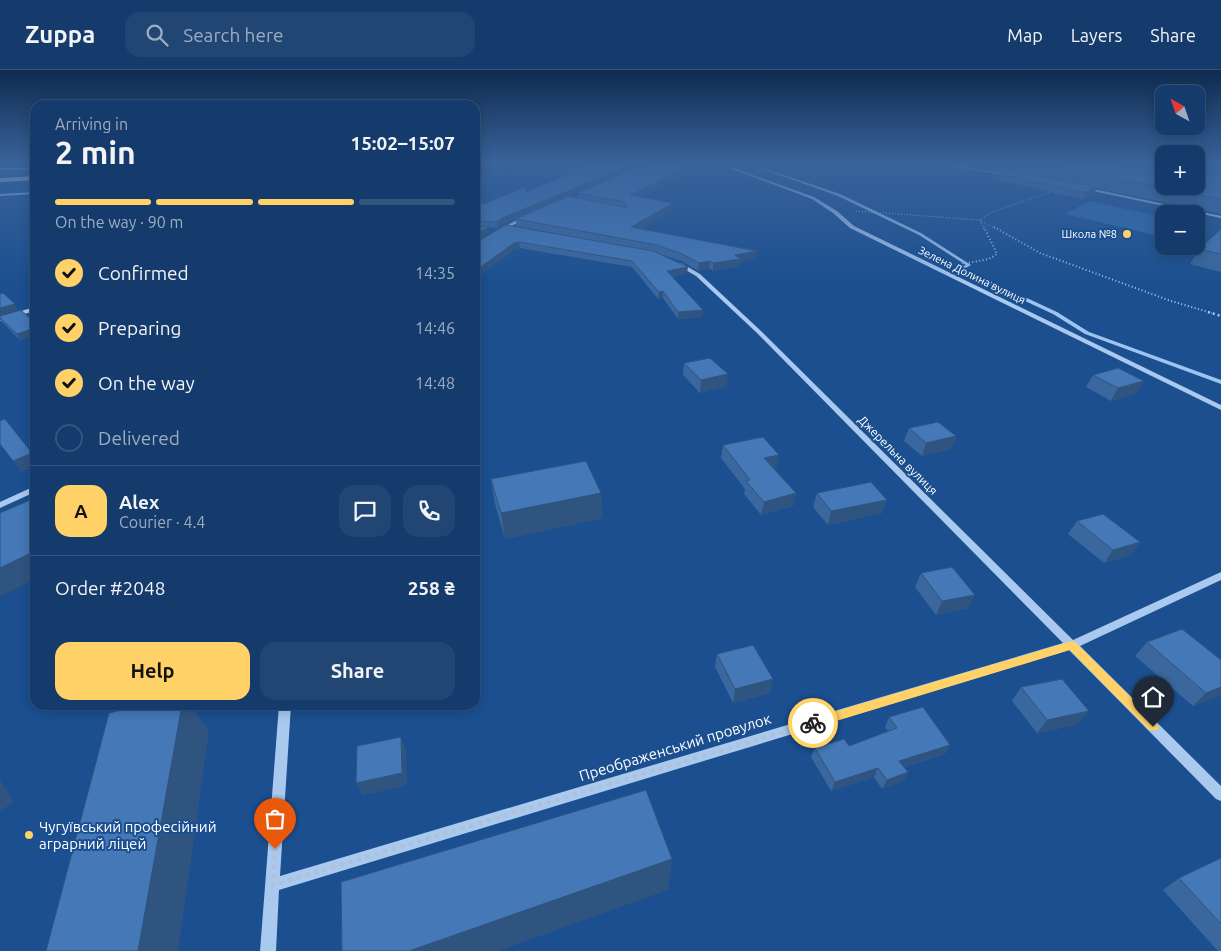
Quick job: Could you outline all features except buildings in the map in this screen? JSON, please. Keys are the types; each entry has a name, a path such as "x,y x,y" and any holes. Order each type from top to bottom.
{"street":[{"name":"Зелена Долина вулиця","path":"821,203 852,227 1221,408"},
{"path":"1155,203 1221,217"},
{"path":"489,237 531,215"},
{"path":"505,227 524,231"},
{"path":"488,230 497,232"},
{"name":"Джерельна вулиця","path":"668,259 689,268 698,275 759,332 1221,795"},
{"path":"0,319 30,310"},
{"path":"0,505 30,491"},
{"name":"Преображенський провулок","path":"273,885 1072,645 1221,576"},
{"path":"268,951 285,710"}],"path":[{"path":"980,220 992,212 1018,203"},
{"path":"864,211 980,220 1040,253 1171,301 1221,316"},
{"path":"959,265 989,259 997,254 980,220"}],"shaded area":[{"path":"1085,203 1099,203 1155,215 1155,235 1065,214"}],"waterway":[{"path":"856,203 920,234 969,265 960,269 1055,313 1087,333 1221,382"}],"way so far":[{"path":"275,849 273,885 813,723"}],"place":[{"name":"Школа №8","path":"1127,234"},
{"name":"Чугуївський професійний аграрний ліцей","path":"29,835"}],"route":[{"path":"813,723 1072,645 1153,727"}]}
